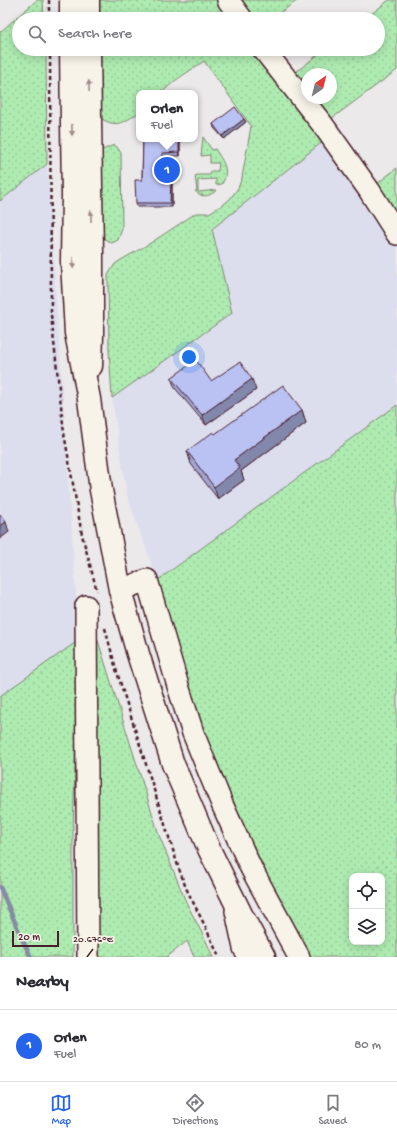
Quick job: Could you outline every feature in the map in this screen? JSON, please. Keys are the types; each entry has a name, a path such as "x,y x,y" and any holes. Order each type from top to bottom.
{"main road":[{"path":"71,0 71,12"},
{"path":"88,0 88,12"},
{"path":"71,56 73,196 72,262 76,333 89,399 101,490 120,590 140,661 173,764 209,849 232,897 264,957"},
{"path":"89,56 92,328 89,399"}],"street":[{"path":"228,0 237,12"},
{"path":"269,56 323,125 369,190 397,234"},
{"path":"120,590 148,580 193,733 222,804 251,868 299,957"},
{"path":"86,606 88,957"},
{"path":"232,897 244,948 248,957"}],"path":[{"path":"49,0 49,12"}],"shaded area":[{"path":"330,136 397,234 397,405 154,583 155,574 127,495 112,398 232,313 212,229"},
{"path":"47,164 79,640 0,696 0,201"}],"green space":[{"path":"37,0 43,0 44,12 23,12"},
{"path":"98,0 228,0 237,12 98,12"},
{"path":"236,0 298,0 281,12 245,12"},
{"path":"389,0 397,0 397,70 323,125 330,136 212,229 232,313 112,398 109,350 108,275 115,264 196,213 209,213 230,199 238,188 242,178 251,126 204,61 176,80 164,90 136,90 136,114 129,119 115,124 105,121 99,117 98,56 271,56 292,75 316,56 385,56 385,12 374,12"},
{"path":"12,22 12,56 46,56 47,164 0,201 0,32"},
{"path":"203,137 212,150 215,149 223,162 225,170 222,184 216,185 216,179 198,180 198,192 217,190 206,196 200,195 195,191 197,191 195,176 210,175 211,171 218,171 219,163 210,163 210,155 201,156"},
{"path":"114,145 121,153 122,229 118,240 112,243 101,237 100,151"},
{"path":"397,168 397,234 369,190"},
{"path":"397,405 397,957 309,957 263,876 205,744 154,583"},
{"path":"95,631 159,835 186,902 213,957 194,957 187,941 167,957 99,957 94,818"},
{"path":"79,640 73,831 73,957 0,957 0,696"}],"building":[{"path":"235,107 244,119 222,136 213,124"},
{"path":"143,142 179,142 179,152 162,153 162,180 171,180 170,203 136,203 135,180 142,180"},
{"path":"196,360 211,381 240,362 252,379 202,415 171,378"},
{"path":"283,385 302,410 234,460 240,468 214,487 187,451 213,432 215,434"},
{"path":"0,514 6,522 0,526"}],"waterway":[{"path":"0,887 31,957"}],"place":[{"name":"Orlen","path":"167,170"}]}
